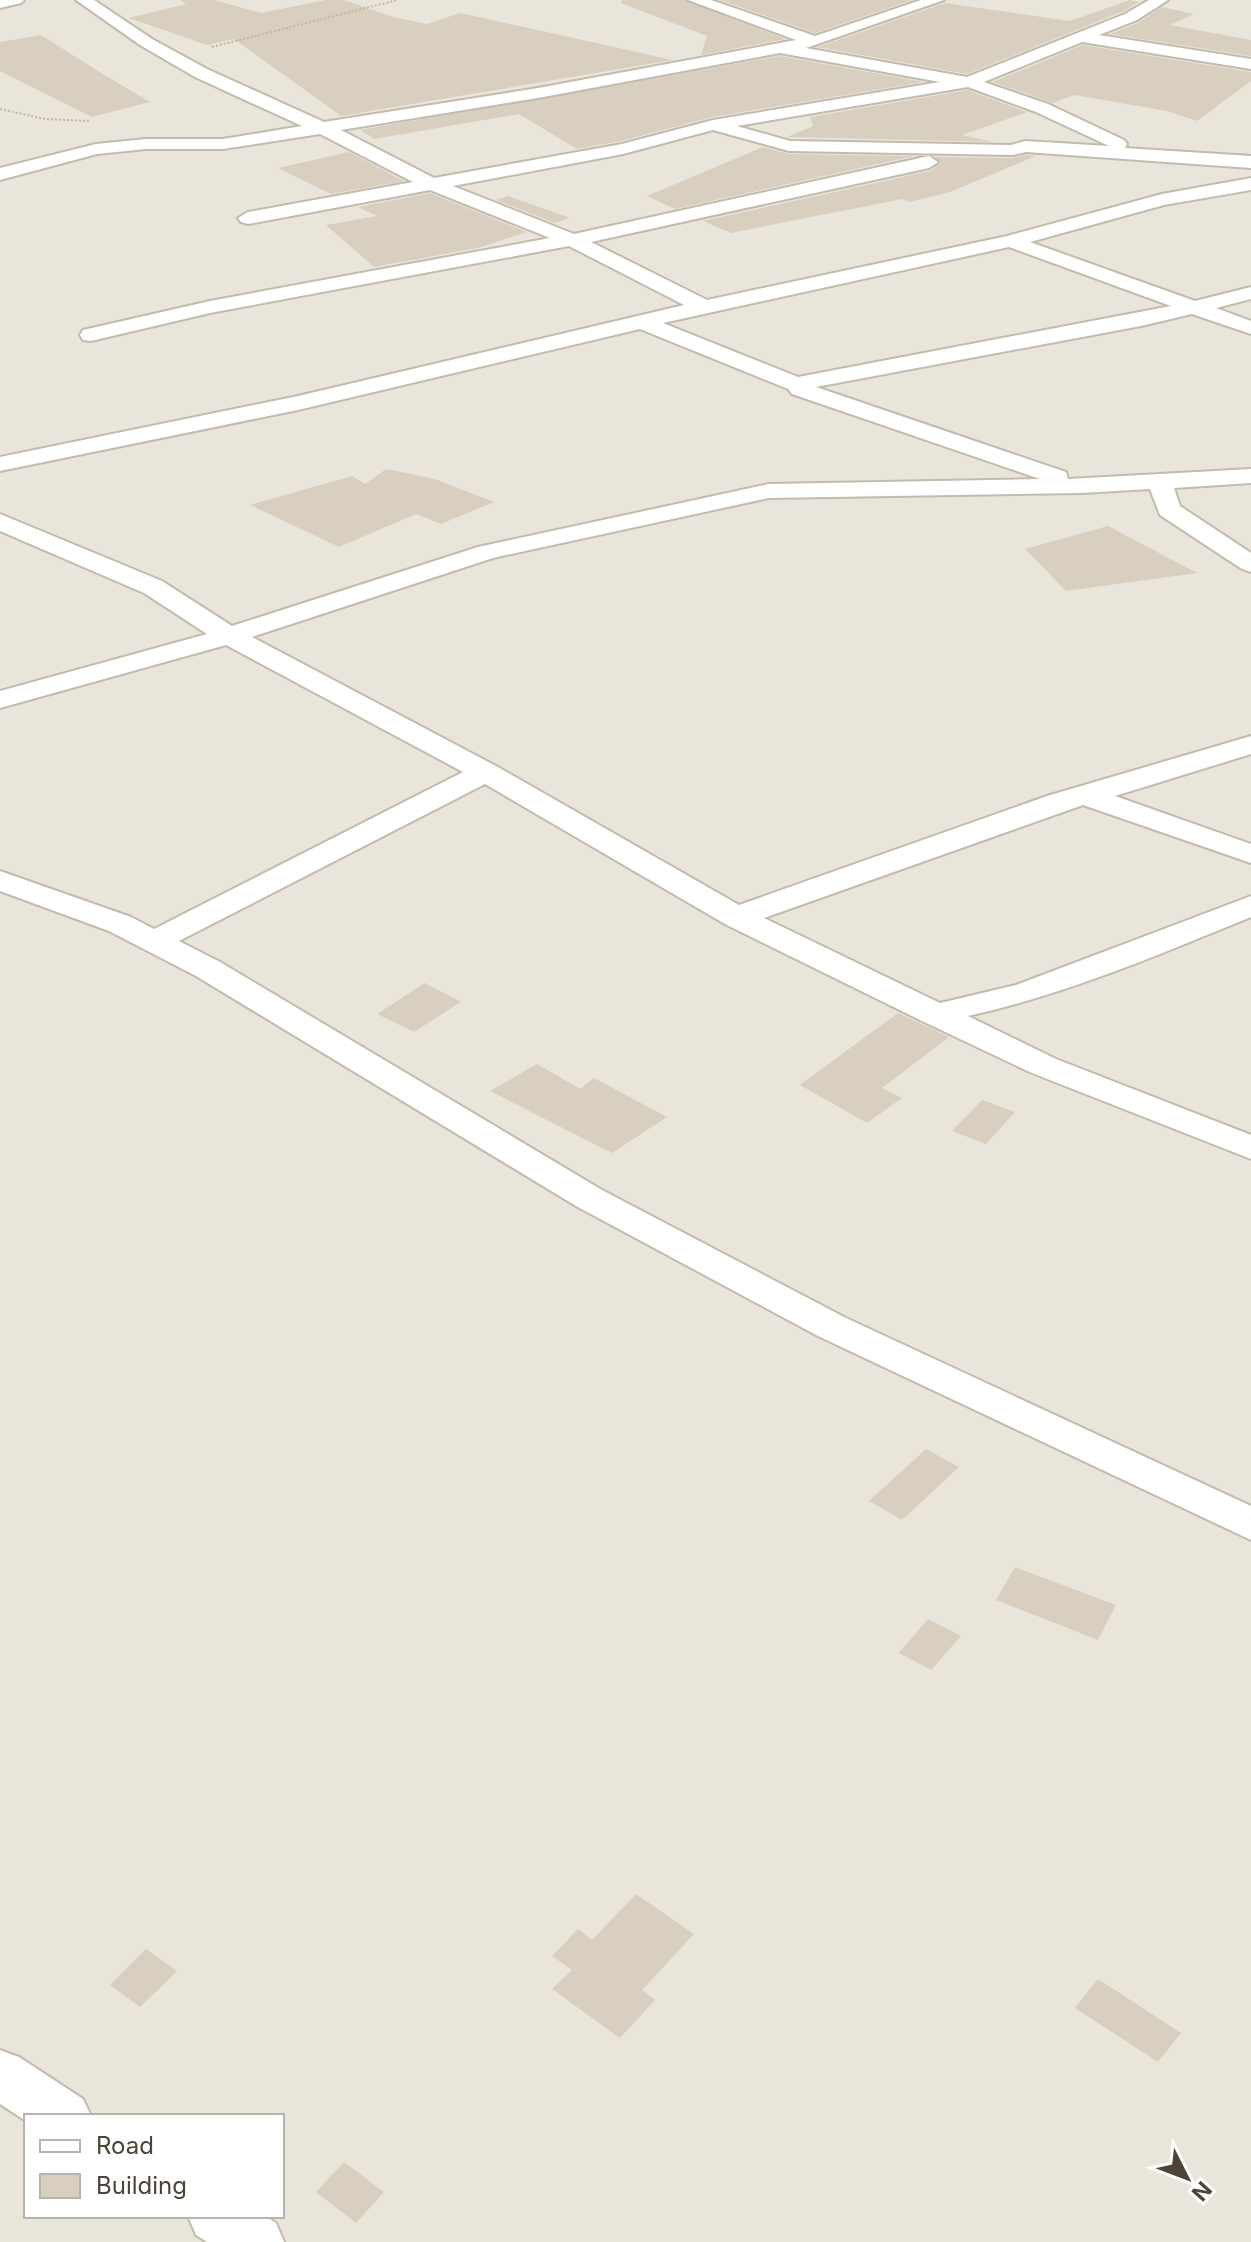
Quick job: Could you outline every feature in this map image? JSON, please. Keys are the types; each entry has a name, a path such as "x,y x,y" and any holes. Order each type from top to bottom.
{"street":[{"path":"0,3 16,0"},
{"path":"84,0 172,58 368,149 431,184 572,240 704,307"},
{"path":"696,0 815,41"},
{"path":"0,174 96,149 146,144 223,144 538,93 815,41 936,0"},
{"path":"248,218 623,149 713,125 969,82 1131,17 1160,0"},
{"path":"1078,36 1251,64"},
{"path":"780,48 969,82 1042,108 1138,154"},
{"path":"713,125 789,146 1013,150 1025,146 1251,162"},
{"path":"91,335 210,307 572,240 989,149"},
{"path":"0,464 298,403 704,307 1010,241 1162,200 1251,184"},
{"path":"1010,241 1251,328"},
{"path":"796,384 1192,309 1251,293"},
{"path":"642,322 796,384 800,389 1082,486"},
{"path":"0,700 229,636 487,552 769,491 1082,486 1251,476"},
{"path":"1160,483 1169,510 1251,564"},
{"path":"0,522 153,587 229,636 486,772 736,917 1044,1066 1251,1148"},
{"path":"736,917 1058,802 1251,745"},
{"path":"155,941 486,772"},
{"path":"1085,796 1251,854"},
{"path":"0,880 120,924 155,941 208,969 589,1198 832,1327 1251,1524"},
{"path":"934,1014 1039,989 1251,906"},
{"path":"0,2074 61,2114"},
{"path":"219,2218 256,2242"}],"path":[{"path":"172,58 397,0"}],"shaded area":[{"path":"0,0 1251,0 1251,2242 0,2242"}],"building":[{"path":"180,0 214,0 261,13 326,0 344,0 393,17 427,24 460,13 673,60 341,116 234,39 207,45 129,18 186,4"},
{"path":"622,0 685,0 785,39 701,55 707,36 621,3"},
{"path":"720,0 912,0 815,33"},
{"path":"1130,0 1139,2 1124,11 967,74 818,47 945,3 1070,21"},
{"path":"1162,7 1194,14 1170,25 1251,40 1251,56 1110,34 1138,23"},
{"path":"41,35 150,102 92,117 0,71 0,42"},
{"path":"1082,45 1251,72 1251,81 1197,121 1167,111 1074,95 1053,103 993,82"},
{"path":"780,56 923,82 712,117 577,149 519,114 374,139 360,130"},
{"path":"968,90 1027,112 962,135 993,142 787,137 813,126 810,117"},
{"path":"763,147 789,154 914,156 675,209 647,196"},
{"path":"349,152 404,181 331,194 278,168"},
{"path":"1036,156 950,192 910,202 902,199 731,233 703,221 930,171 941,163 935,157 1013,158"},
{"path":"430,193 527,232 478,248 374,267 326,225 377,216 358,207"},
{"path":"508,196 570,218 555,223 496,200"},
{"path":"386,469 435,479 494,502 441,524 416,514 339,547 250,505 352,476 365,484"},
{"path":"1108,526 1197,573 1066,591 1025,549"},
{"path":"425,983 461,1002 414,1032 377,1014"},
{"path":"898,1013 949,1037 882,1088 902,1098 867,1123 800,1085"},
{"path":"537,1064 580,1089 594,1078 667,1117 612,1153 490,1091"},
{"path":"982,1100 1015,1112 986,1144 952,1131"},
{"path":"926,1449 959,1467 902,1520 869,1501"},
{"path":"1015,1567 1116,1605 1098,1640 996,1600"},
{"path":"928,1619 961,1636 931,1670 899,1653"},
{"path":"636,1894 694,1934 642,1990 655,2000 620,2038 552,1989 572,1970 552,1956 578,1929 592,1940"},
{"path":"146,1949 177,1971 140,2007 110,1985"},
{"path":"1098,1979 1181,2033 1158,2062 1075,2008"},
{"path":"344,2162 384,2192 356,2223 316,2192"}]}
